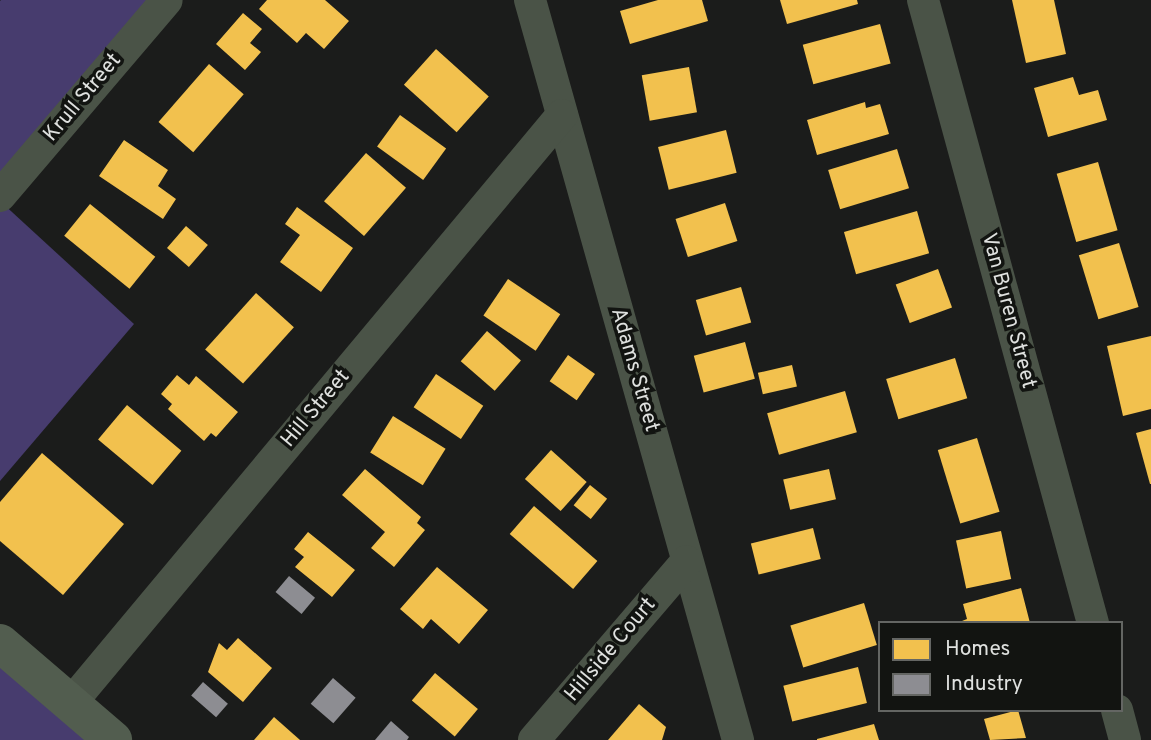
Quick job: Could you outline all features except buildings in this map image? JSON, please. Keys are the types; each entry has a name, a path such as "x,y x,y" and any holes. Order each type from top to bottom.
{"main road":[{"path":"0,642 113,740"}],"street":[{"name":"Krull Street","path":"0,196 167,0"},
{"name":"Adams Street","path":"530,0 738,740"},
{"name":"Van Buren Street","path":"923,0 1092,621"},
{"name":"Hill Street","path":"71,703 562,115"},
{"name":"Hillside Court","path":"534,740 687,561"},
{"path":"1118,712 1125,740"}],"shaded area":[{"path":"167,0 0,196 0,1"},
{"path":"0,201 134,324 0,481"},
{"path":"0,643 113,740 0,740"}]}
